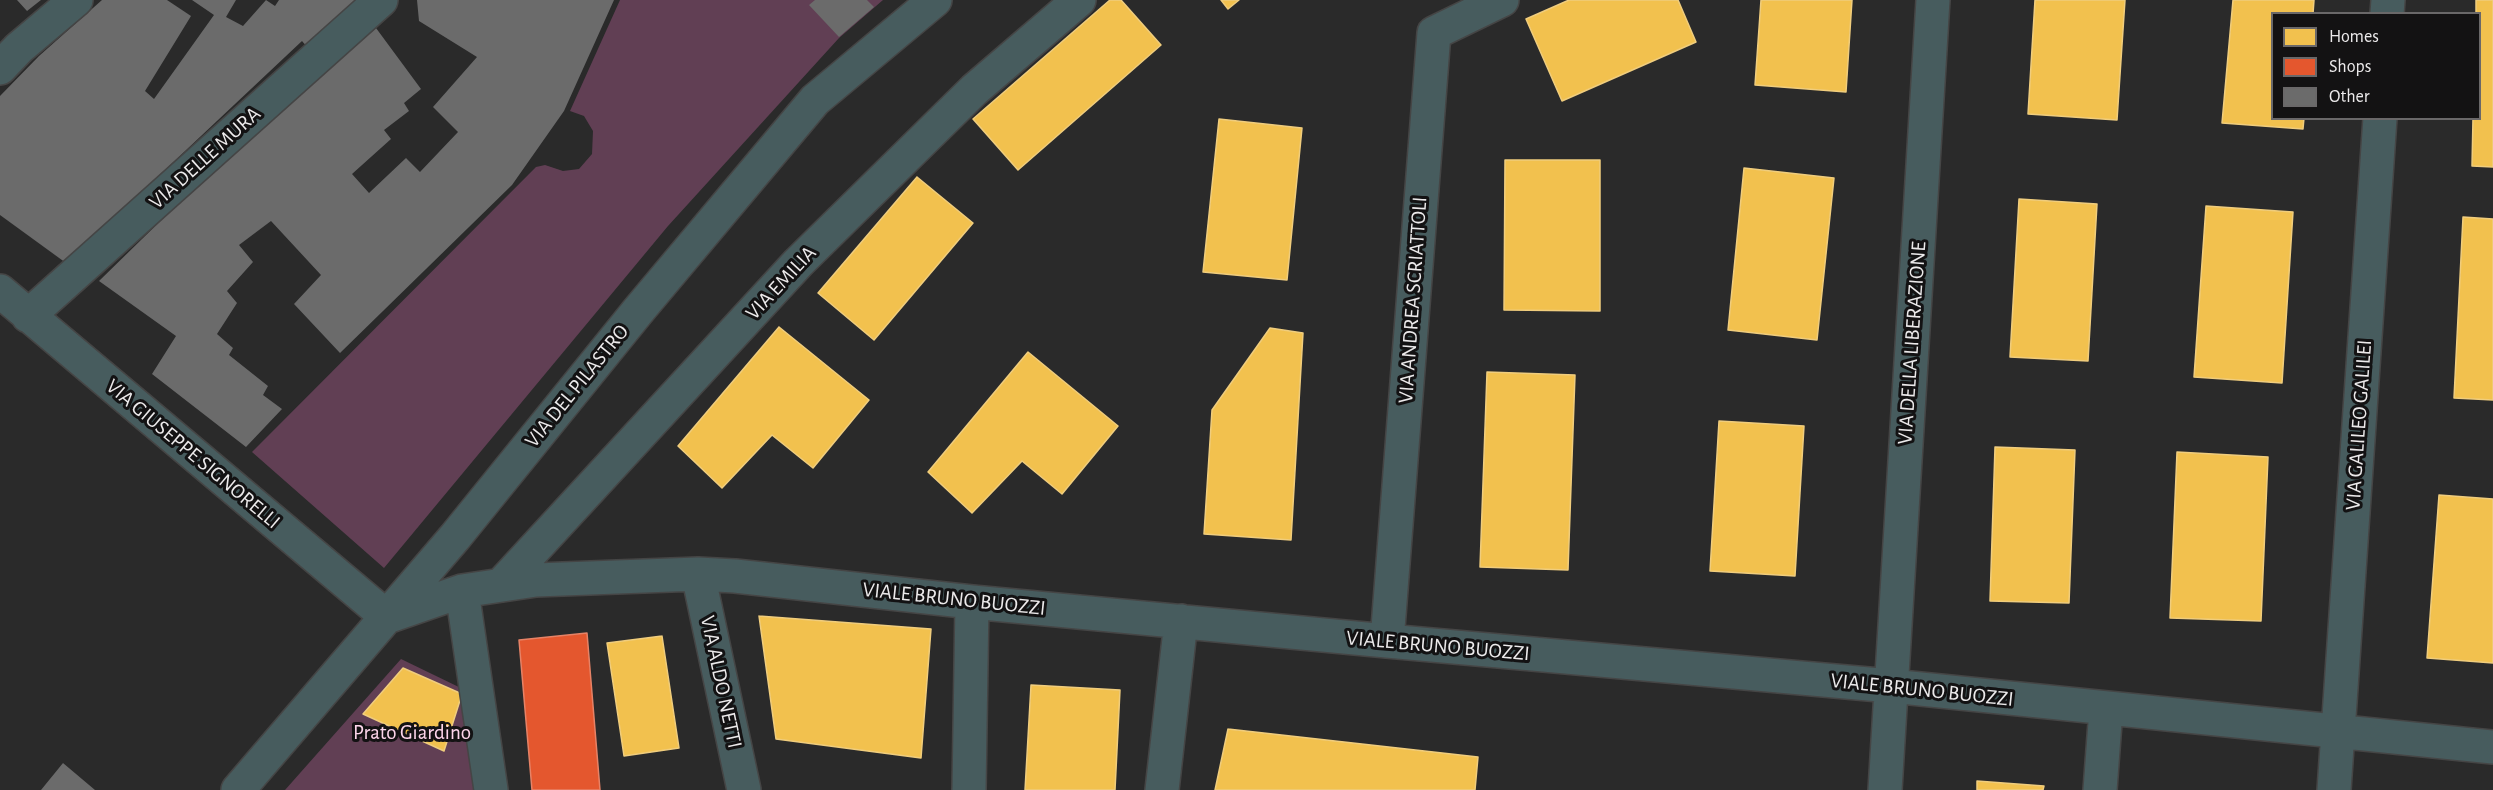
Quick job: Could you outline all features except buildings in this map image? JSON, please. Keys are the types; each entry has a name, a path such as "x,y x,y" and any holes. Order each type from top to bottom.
{"street":[{"path":"0,68 19,48 76,0"},
{"name":"VIA DELLE MURA","path":"28,316 381,0"},
{"name":"VIA DEL PILASTRO","path":"238,790 455,537 638,311 815,100 935,0"},
{"name":"VIA EMILIA","path":"501,585 798,263 974,90 1079,0"},
{"name":"VIA ANDREA SCRIATTOLI","path":"1387,641 1434,33 1502,0"},
{"name":"VIA DELLA LIBERAZIONE","path":"1885,790 1933,0"},
{"name":"VIA GALILEO GALILEI","path":"2334,790 2380,120"},
{"name":"VIA GIUSEPPE SIGNORELLI","path":"0,291 387,617"},
{"name":"VIALE BRUNO BUOZZI","path":"387,617 462,591 536,580 698,574 735,576 972,602 1891,686 2106,710 2493,747"},
{"name":"VIA ALDO NETTI","path":"698,574 744,790"},
{"path":"462,591 491,790"},
{"path":"969,790 972,602"},
{"path":"1162,790 1181,621"},
{"path":"2100,790 2106,710"}],"green space":[{"path":"620,0 883,0 839,38 668,226 384,568 252,452 536,167 545,165 563,171 579,169 592,154 593,131 584,116 570,111"},
{"name":"Prato Giardino","path":"401,659 465,690 475,790 285,790"}]}
